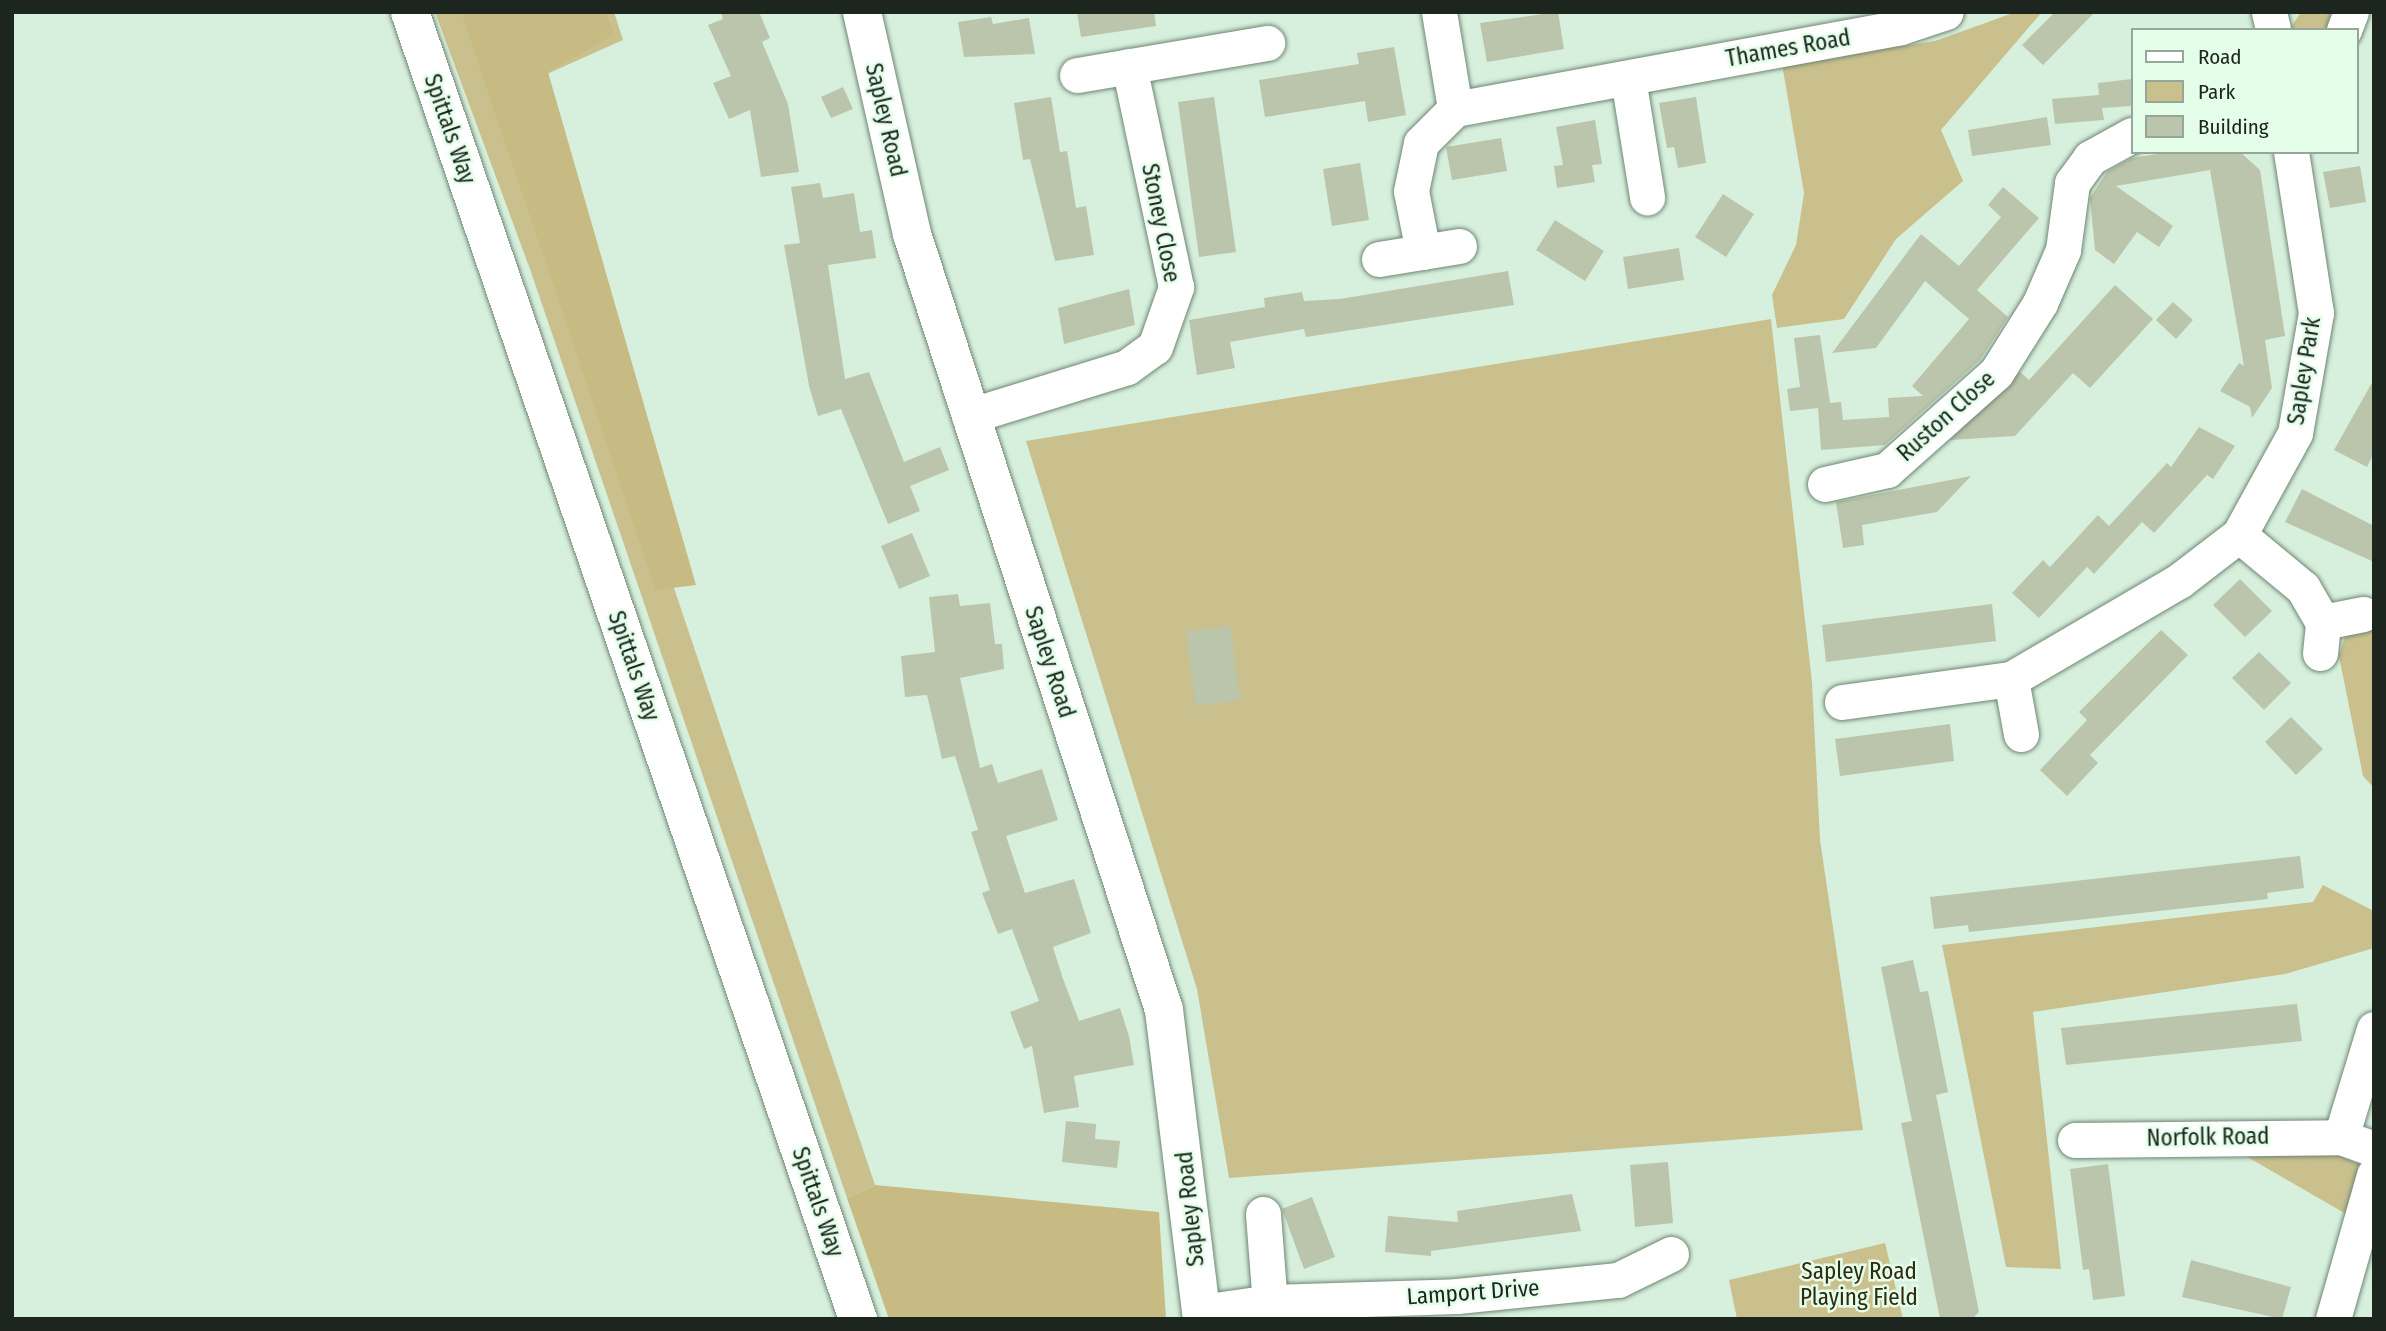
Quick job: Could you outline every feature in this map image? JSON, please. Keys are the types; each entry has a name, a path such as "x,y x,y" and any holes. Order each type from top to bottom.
{"main road":[{"name":"Spittals Way","path":"410,12 858,1319"},
{"name":"Sapley Road","path":"862,12 912,234 1164,1010 1201,1315"}],"street":[{"path":"1423,252 1410,191 1418,155 1421,144 1455,109 1439,12"},
{"name":"Thames Road","path":"1455,109 1901,27 1946,12"},
{"path":"1077,75 1267,43"},
{"name":"Stoney Close","path":"969,416 1127,367 1155,347 1176,288 1129,66"},
{"path":"1628,78 1647,197"},
{"name":"Ruston Close","path":"1825,484 1887,470 1996,373 2040,303 2063,250 2072,183 2090,158 2130,136"},
{"name":"Sapley Park","path":"1842,702 2011,679 2179,581 2239,535 2295,433 2316,313 2291,154"},
{"path":"1379,259 1458,246"},
{"path":"2239,535 2304,588 2322,638 2363,614"},
{"path":"2011,679 2021,734"},
{"path":"2341,1137 2374,1029"},
{"name":"Norfolk Road","path":"2075,1140 2341,1137 2374,1149"},
{"path":"2333,1319 2374,1175"},
{"path":"1264,1214 1270,1310"},
{"name":"Lamport Drive","path":"1201,1315 1457,1296 1618,1280 1671,1254"}],"green space":[{"path":"435,12 614,12 623,40 507,92 875,1185 847,1198 531,272"},
{"path":"2016,12 2042,12 1941,130 1963,181 1896,239 1844,319 1777,328 1772,295 1796,245 1804,193 1782,64 1935,41"},
{"path":"2301,12 2330,12 2331,28 2290,28"},
{"path":"1771,319 1812,682 1820,840 1863,1130 1229,1178 1197,989 1026,441"},
{"path":"2374,623 2374,788 2363,776 2339,656 2346,633"},
{"path":"2323,885 2374,911 2374,948 2285,974 2033,1012 2061,1269 2006,1267 1942,945 2313,902"},
{"path":"2239,1152 2330,1152 2361,1165 2346,1214"},
{"name":"Sapley Road Playing Field","path":"1885,1243 1903,1319 1737,1319 1729,1280"}],"shaded area":[{"path":"461,12 606,12 614,35 548,72 696,585 656,590"},
{"path":"875,1185 1159,1212 1166,1319 889,1319 847,1198"}],"building":[{"path":"721,12 759,12 770,38 762,42 788,104 799,172 761,177 750,110 729,119 713,83 731,76 708,25 723,19"},
{"path":"1077,12 1154,12 1156,26 1081,37"},
{"path":"1558,12 1564,49 1487,62 1480,23"},
{"path":"2055,12 2095,12 2043,65 2022,45"},
{"path":"991,17 993,24 1029,18 1035,54 964,57 958,22"},
{"path":"1394,47 1406,115 1368,122 1365,101 1265,117 1259,80 1359,64 1357,53"},
{"path":"2130,79 2130,106 2102,108 2104,120 2055,124 2052,99 2099,95 2098,83"},
{"path":"843,87 853,109 831,118 821,97"},
{"path":"1051,97 1060,152 1067,151 1076,208 1086,206 1094,255 1055,261 1030,159 1023,160 1014,103"},
{"path":"1214,97 1236,252 1199,257 1178,102"},
{"path":"1696,97 1706,163 1678,168 1674,147 1667,148 1659,103"},
{"path":"2047,117 2051,145 1972,156 1968,130"},
{"path":"1595,120 1602,164 1592,165 1595,182 1557,188 1554,166 1563,165 1556,127"},
{"path":"1501,138 1507,171 1452,180 1446,147"},
{"path":"2157,154 2242,154 2260,170 2285,336 2265,340 2272,388 2252,418 2250,407 2220,391 2239,363 2244,366 2210,170 2116,186 2173,226 2159,247 2137,232 2114,264 2095,250 2090,198 2107,172 2132,158"},
{"path":"1360,163 1369,220 1332,226 1323,169"},
{"path":"2360,166 2366,202 2330,208 2323,172"},
{"path":"820,183 823,198 854,193 860,232 872,230 876,258 828,265 845,379 869,372 904,462 940,447 949,470 910,486 920,511 888,524 841,409 818,416 809,386 784,245 800,243 791,187"},
{"path":"2003,187 2039,218 1977,290 2008,317 1980,360 1885,445 1821,450 1818,408 1790,411 1787,389 1800,387 1794,338 1820,335 1830,403 1841,402 1843,420 1889,417 1888,398 1923,396 1912,386 1969,319 1925,281 1876,348 1832,353 1921,234 1959,266 2001,217 1988,205"},
{"path":"1723,194 1754,214 1726,257 1695,237"},
{"path":"1555,220 1604,251 1585,281 1536,250"},
{"path":"1679,248 1684,280 1628,289 1623,257"},
{"path":"1508,271 1514,305 1306,337 1304,329 1230,342 1235,368 1197,375 1189,320 1265,307 1264,298 1302,292 1304,301 1340,299"},
{"path":"2115,285 2153,319 2090,388 2073,373 2015,436 1950,440 2020,372 2029,380"},
{"path":"1129,289 1135,325 1064,344 1058,308"},
{"path":"2173,302 2193,320 2176,339 2156,320"},
{"path":"2374,379 2374,453 2367,467 2334,450"},
{"path":"2199,427 2235,446 2213,479 2207,475 2154,533 2142,522 2094,574 2087,567 2039,618 2012,593 2043,560 2050,567 2098,515 2109,526 2167,463 2171,467"},
{"path":"1971,476 1937,512 1862,525 1864,545 1843,548 1836,502"},
{"path":"2302,489 2374,526 2374,562 2285,522"},
{"path":"912,533 930,576 899,589 881,546"},
{"path":"2240,579 2272,611 2245,637 2213,605"},
{"path":"958,594 960,606 990,603 995,644 1002,644 1004,669 960,678 980,768 992,764 998,783 1042,769 1058,820 1006,836 1025,893 1074,879 1091,933 1053,947 1062,976 1079,1021 1120,1008 1129,1036 1134,1065 1074,1076 1079,1107 1044,1113 1032,1046 1024,1049 1010,1012 1039,1001 1012,929 998,934 982,893 990,890 971,832 978,830 955,756 942,759 927,695 905,697 901,656 935,652 929,597"},
{"path":"1992,604 1996,641 1826,662 1822,625"},
{"path":"1230,626 1240,700 1196,706 1186,632"},
{"path":"2161,630 2188,655 2090,755 2098,763 2067,796 2040,770 2087,720 2079,712"},
{"path":"2259,652 2291,683 2264,710 2232,678"},
{"path":"2291,717 2323,749 2296,775 2265,742"},
{"path":"1950,724 1954,761 1840,776 1835,739"},
{"path":"2300,856 2304,888 2267,893 2268,899 1969,932 1968,925 1934,929 1930,897"},
{"path":"1913,960 1920,992 1928,991 1948,1092 1936,1095 1979,1312 1972,1319 1940,1319 1901,1123 1912,1121 1881,967"},
{"path":"2297,1004 2302,1041 2066,1065 2061,1028"},
{"path":"1066,1121 1096,1124 1095,1139 1120,1141 1117,1168 1062,1162"},
{"path":"1668,1162 1673,1223 1635,1227 1630,1165"},
{"path":"2108,1164 2125,1296 2093,1300 2089,1269 2083,1270 2070,1169"},
{"path":"1572,1194 1581,1231 1431,1251 1431,1256 1385,1252 1388,1216 1458,1222 1457,1211"},
{"path":"1312,1197 1335,1257 1304,1269 1282,1209"},
{"path":"2191,1260 2291,1287 2282,1319 2182,1297"}]}
